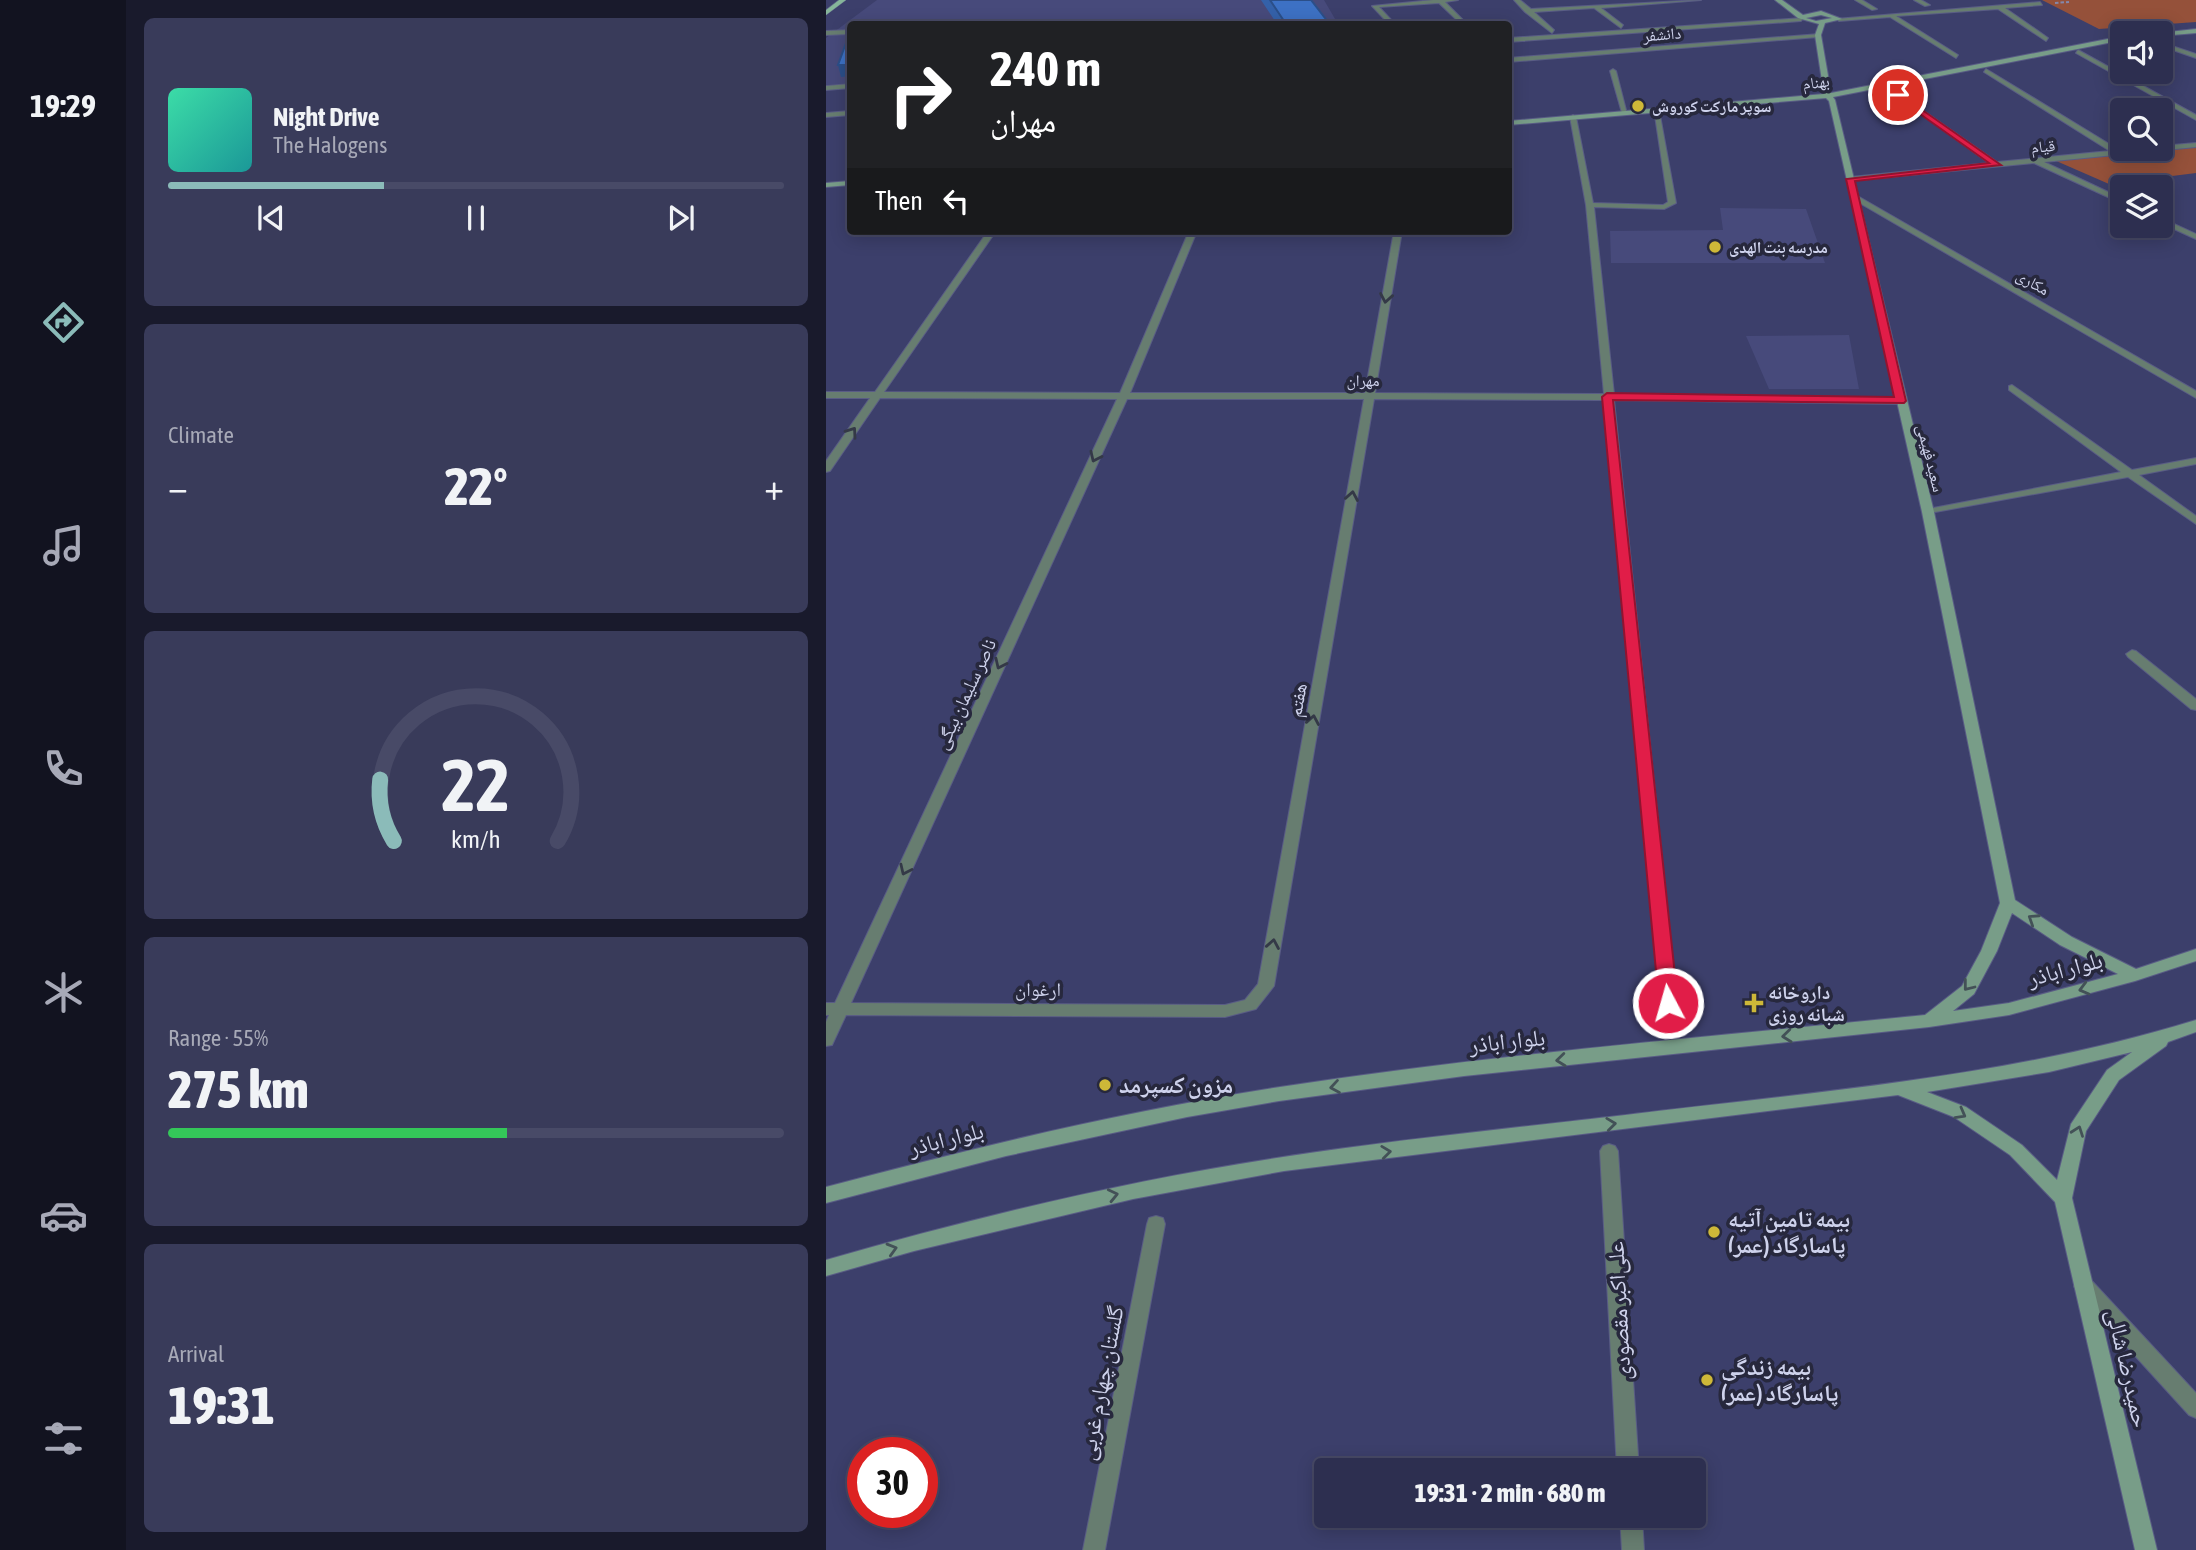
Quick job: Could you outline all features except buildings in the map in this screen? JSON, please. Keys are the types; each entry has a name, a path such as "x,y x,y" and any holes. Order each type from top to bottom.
{"main road":[{"path":"826,13 843,0"},
{"path":"1778,0 1801,18 1822,23 1839,19"},
{"path":"1805,7 1815,13 1832,15 1839,19"},
{"path":"1801,18 1815,13"},
{"name":"سعید فهیمی","path":"1822,23 1818,35 1828,96 1832,100 1928,512 2008,903"},
{"path":"2173,33 2196,31"},
{"name":"بهنام","path":"1512,123 1828,96 2110,41"},
{"path":"826,185 847,183"},
{"path":"1928,1021 1968,990 1989,951 2008,903 2066,940 2136,975"},
{"name":"بلوار اباذر","path":"826,1195 1024,1145 1213,1106 1384,1079 1928,1021 2009,1009 2136,975 2196,955"},
{"path":"826,1268 914,1243 1133,1191 1284,1164 2047,1067 2167,1037 2196,1026"},
{"path":"2063,1198 2077,1129 2113,1075 2167,1037"},
{"path":"1898,1088 1960,1112 2016,1150 2063,1198"},
{"name":"حمیدرضا شالی","path":"2063,1198 2146,1550"}],"street":[{"path":"1389,21 1376,6 1384,3 1452,0"},
{"path":"1517,0 1552,31"},
{"path":"1527,11 1698,0"},
{"path":"1858,0 1874,9"},
{"path":"1917,0 1927,5"},
{"path":"1977,0 1984,3"},
{"path":"1440,1 1461,21"},
{"path":"1839,19 2040,4"},
{"path":"1596,7 1621,26"},
{"path":"1999,7 2046,39"},
{"path":"1894,17 1956,56"},
{"path":"1512,40 1801,18"},
{"path":"1634,31 1667,58"},
{"path":"826,33 847,32"},
{"name":"دانشفر","path":"1512,60 1818,35"},
{"path":"2173,48 2196,56"},
{"path":"1516,52 1533,68"},
{"path":"2078,52 2196,118"},
{"path":"1613,71 1626,113"},
{"path":"1986,71 2107,147"},
{"path":"826,88 847,86"},
{"path":"1898,95 1996,165"},
{"path":"1590,205 1664,206 1672,203 1656,110"},
{"path":"826,114 847,113"},
{"path":"1573,117 1590,205 1668,1003"},
{"path":"2173,141 2196,138"},
{"name":"قیام","path":"2173,146 2196,145"},
{"name":"قیام","path":"1849,176 2110,147"},
{"name":"قیام","path":"1849,176 1996,165 2110,150"},
{"path":"2022,155 2110,196"},
{"name":"مکاری","path":"1854,196 2196,395"},
{"path":"2173,226 2196,237"},
{"path":"826,469 989,235"},
{"name":"ناصر سلیمان بیگی","path":"826,1040 833,1009 1124,395 1191,235"},
{"name":"هفتم","path":"1250,1006 1266,986 1397,235"},
{"path":"2012,388 2196,521"},
{"name":"مهران","path":"826,395 1607,397 1900,401"},
{"path":"1928,512 2196,461"},
{"path":"2132,654 2196,706"},
{"name":"ارغوان","path":"833,1009 1225,1011 1250,1006"},
{"name":"علی‌اکبر مقصودی","path":"1609,1151 1627,1458"},
{"name":"گلستان چهارم غربی","path":"1094,1550 1156,1224"},
{"path":"2083,1285 2196,1408"},
{"path":"1632,1528 1633,1550"}],"shaded area":[{"path":"877,0 1324,0 1336,21 849,21"},
{"path":"2042,0 2196,0 2196,22 2110,21 2110,28 2099,29"},
{"path":"847,22 847,83 826,85 826,38"},
{"path":"2196,146 2196,173 2173,176 2110,175 2109,184 2054,160 2110,154 2110,161 2173,161 2173,148"},
{"name":"مدرسه بنت الهدی","path":"1720,208 1806,209 1825,263 1611,263 1610,231 1723,230"},
{"path":"1849,335 1859,389 1769,389 1746,336"}],"place":[{"name":"سوپر ماركت كوروش","path":"1638,106"},
{"name":"مدرسه بنت الهدی","path":"1715,247"},
{"name":"داروخانه شبانه روزی","path":"1754,1003"},
{"name":"مزون کسپرمد","path":"1105,1085"},
{"name":"بیمه تامین آتیه (عمر) پاسارگاد","path":"1714,1232"},
{"name":"بیمه زندگی (عمر) پاسارگاد","path":"1707,1380"}],"route":[{"path":"1668,1003 1607,397 1900,401 1851,179 1996,165 1898,95"}]}
